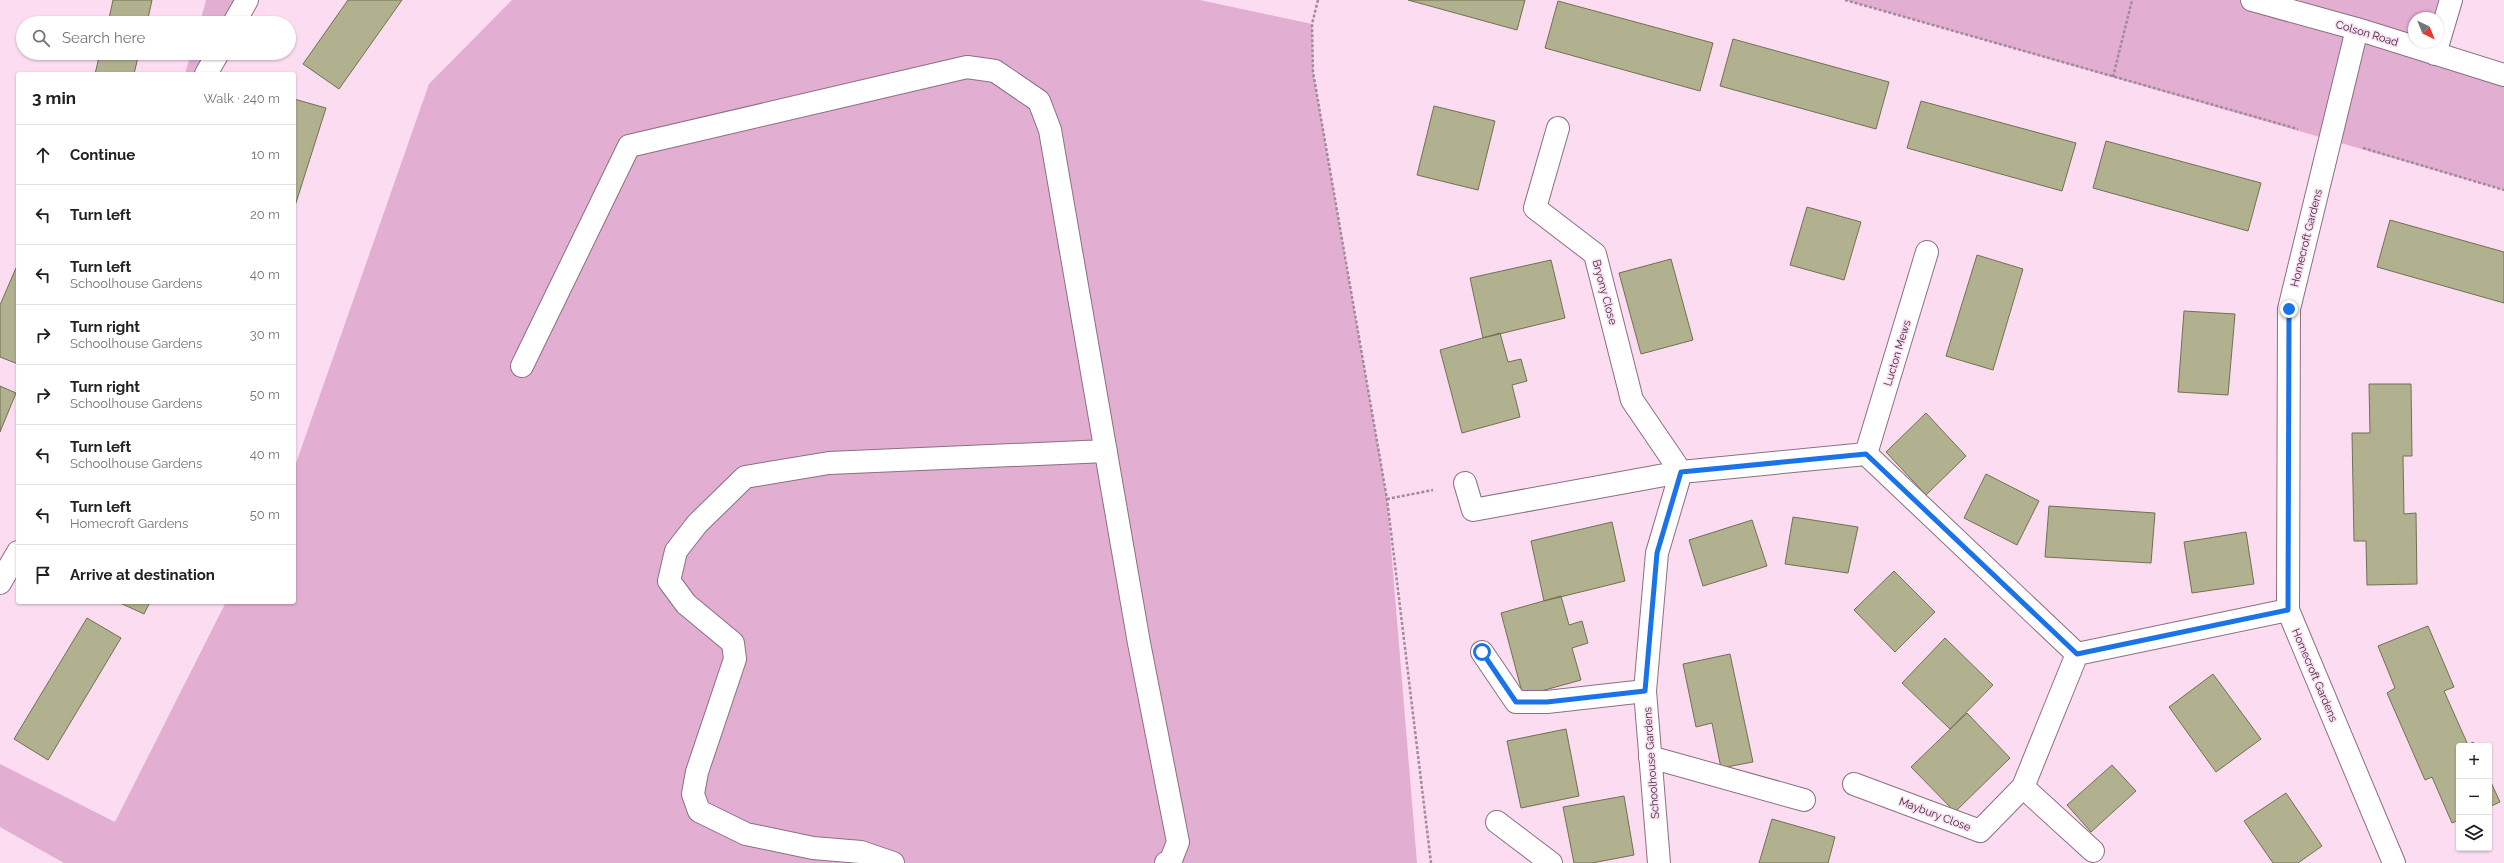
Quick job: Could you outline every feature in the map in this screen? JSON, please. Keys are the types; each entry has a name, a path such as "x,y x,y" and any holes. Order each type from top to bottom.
{"street":[{"path":"238,16 247,0"},
{"name":"Colson Road","path":"2252,0 2298,6 2357,28 2504,75"},
{"path":"2435,54 2452,0"},
{"name":"Homecroft Gardens","path":"2357,28 2289,309 2288,610 2394,863"},
{"path":"207,72 214,60"},
{"path":"522,366 629,146 967,67 995,71 1039,100 1050,130 1139,643 1178,842 1171,860 1166,863"},
{"name":"Bryony Close","path":"1558,128 1535,208 1595,254 1632,400 1681,472"},
{"name":"Lucton Mews","path":"1866,454 1927,252"},
{"path":"893,863 861,852 813,848 746,834 699,811 693,794 697,772 735,659 733,643 686,604 669,581 676,551 696,524 745,477 828,463 1106,451"},
{"path":"1465,483 1473,510 1681,472 1866,454 2077,654 2288,610"},
{"name":"Schoolhouse Gardens","path":"1658,863 1645,691 1657,553 1681,472"},
{"path":"0,583 16,555"},
{"path":"1482,652 1516,702 1547,702 1645,691"},
{"name":"Maybury Close","path":"1854,784 1980,831 2023,787 2077,654"},
{"path":"1650,757 1804,800"},
{"path":"2023,787 2093,851"},
{"path":"1497,822 1551,863"}],"path":[{"path":"1318,0 1312,24 1313,72 1387,499 1431,863"},
{"path":"1848,0 2330,138 2504,190"},
{"path":"2113,76 2132,0"},
{"path":"1387,499 1465,483"}],"shaded area":[{"path":"206,0 247,0 238,16 202,16"},
{"path":"512,0 1200,0 1312,24 1313,72 1387,499 1417,863 64,863 0,827 0,764 115,822 225,604 296,604 296,463 429,84"},
{"path":"1845,0 2252,0 2296,12 2300,0 2451,0 2444,24 2444,12 2408,12 2408,48 2437,48 2435,54 2504,75 2504,190"},
{"path":"189,60 214,60 207,72 186,72"}],"building":[{"path":"113,0 152,0 149,16 110,16"},
{"path":"348,0 402,0 339,89 303,64"},
{"path":"1408,0 1525,0 1517,30"},
{"path":"1558,1 1713,43 1700,91 1545,48"},
{"path":"1733,39 1889,82 1876,129 1720,86"},
{"path":"98,60 137,60 134,72 95,72"},
{"path":"296,100 326,108 296,203"},
{"path":"1921,101 2076,143 2062,191 1907,148"},
{"path":"1434,106 1495,121 1478,190 1417,175"},
{"path":"2106,141 2261,183 2248,231 2093,188"},
{"path":"1807,207 1861,222 1844,280 1790,265"},
{"path":"2390,220 2504,252 2504,303 2377,267"},
{"path":"1977,255 2023,269 1993,370 1946,356"},
{"path":"1671,259 1693,340 1641,354 1619,273"},
{"path":"1551,260 1565,318 1483,338 1470,278"},
{"path":"16,268 16,363 0,357 0,305"},
{"path":"2184,311 2235,314 2228,395 2178,392"},
{"path":"1500,333 1508,362 1521,359 1527,381 1512,385 1520,417 1462,433 1440,350"},
{"path":"2369,384 2411,384 2412,456 2403,456 2404,514 2416,513 2417,584 2367,585 2366,541 2354,541 2352,433 2370,433"},
{"path":"0,386 16,393 0,432"},
{"path":"1926,413 1966,456 1926,495 1886,452"},
{"path":"1986,474 2039,501 2017,545 1964,518"},
{"path":"2049,506 2155,513 2151,563 2045,557"},
{"path":"1793,517 1858,527 1848,573 1785,564"},
{"path":"1752,520 1767,566 1703,586 1689,540"},
{"path":"1612,522 1625,581 1544,601 1531,541"},
{"path":"2246,532 2254,584 2192,593 2184,542"},
{"path":"1894,571 1935,612 1895,652 1854,610"},
{"path":"1561,596 1569,625 1582,621 1588,643 1572,648 1581,680 1523,696 1501,613"},
{"path":"122,604 149,604 144,614"},
{"path":"87,618 121,638 48,760 14,739"},
{"path":"2428,626 2454,687 2444,691 2467,743 2456,743 2456,821 2452,823 2432,777 2425,780 2387,693 2395,688 2378,646"},
{"path":"1945,638 1993,685 1950,729 1902,683"},
{"path":"1730,654 1753,762 1721,768 1712,723 1696,727 1683,664"},
{"path":"2213,674 2261,739 2216,772 2169,707"},
{"path":"1967,713 2010,758 1955,812 1911,767"},
{"path":"1566,729 1579,796 1521,808 1507,741"},
{"path":"2112,765 2136,791 2091,832 2067,805"},
{"path":"2492,785 2500,802 2492,806"},
{"path":"2286,793 2322,846 2298,863 2273,863 2244,821"},
{"path":"1624,796 1634,855 1592,863 1574,863 1563,807"},
{"path":"1772,819 1835,837 1828,863 1759,863"}],"route":[{"path":"1482,652 1516,702 1547,702 1645,691 1657,553 1681,472 1866,454 2077,654 2288,610 2289,309"}]}
